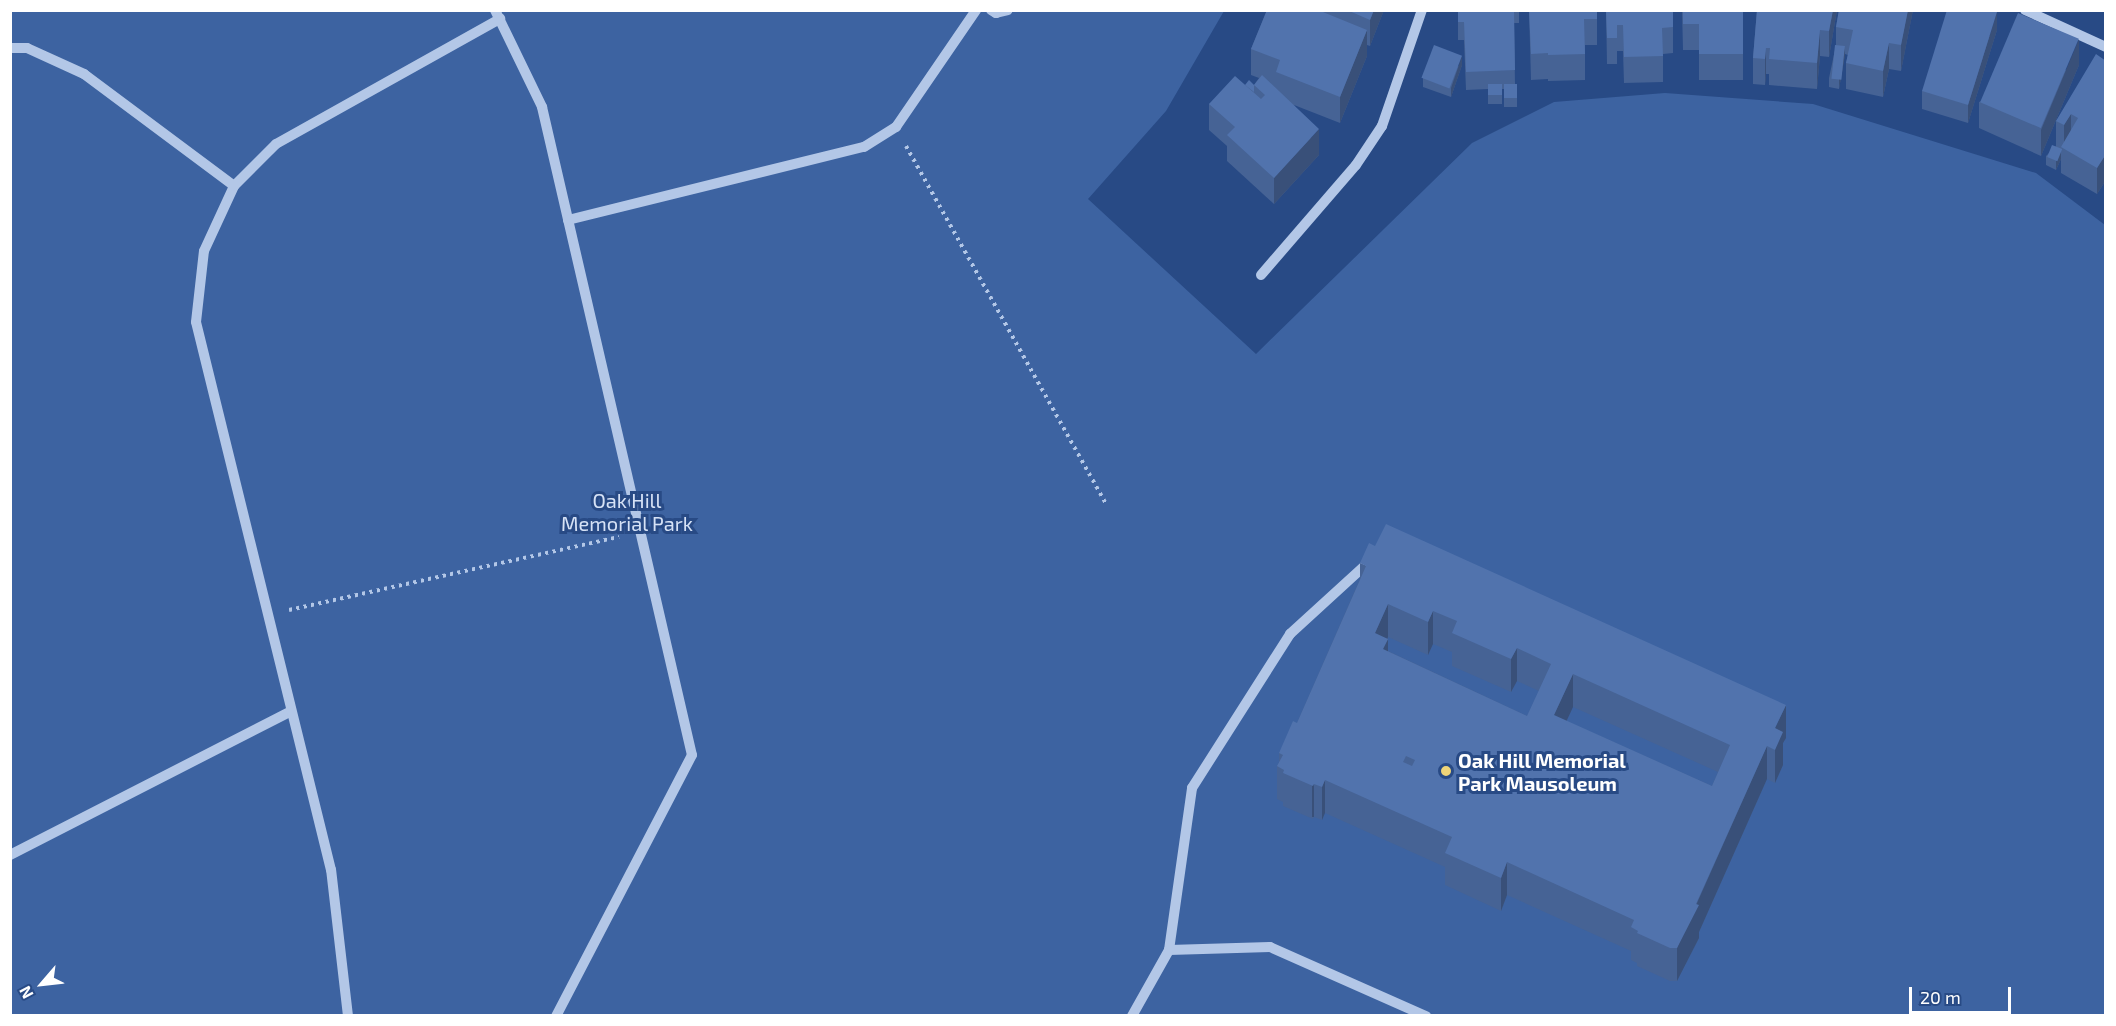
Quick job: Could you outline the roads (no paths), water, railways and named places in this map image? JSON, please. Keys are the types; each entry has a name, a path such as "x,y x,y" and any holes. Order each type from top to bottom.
{"lane":[{"path":"568,220 864,147 896,127 976,10"},
{"path":"991,10 996,13 1008,10"},
{"path":"1261,275 1356,165 1382,126 1422,10"},
{"path":"2025,10 2106,47"},
{"path":"348,1016 331,870 290,712 196,322 204,251 234,186 276,144 497,15 542,107 692,755 556,1016"},
{"path":"10,48 27,48 84,74 234,186"},
{"path":"1132,1016 1169,950 1192,788 1290,634 1382,549"},
{"path":"10,855 290,712"},
{"path":"1169,950 1270,947 1426,1016"}],"place":[{"name":"Oak Hill Memorial Park Mausoleum","path":"1446,771"}],"park label":[{"name":"Oak Hill Memorial Park","path":"627,512"}]}
